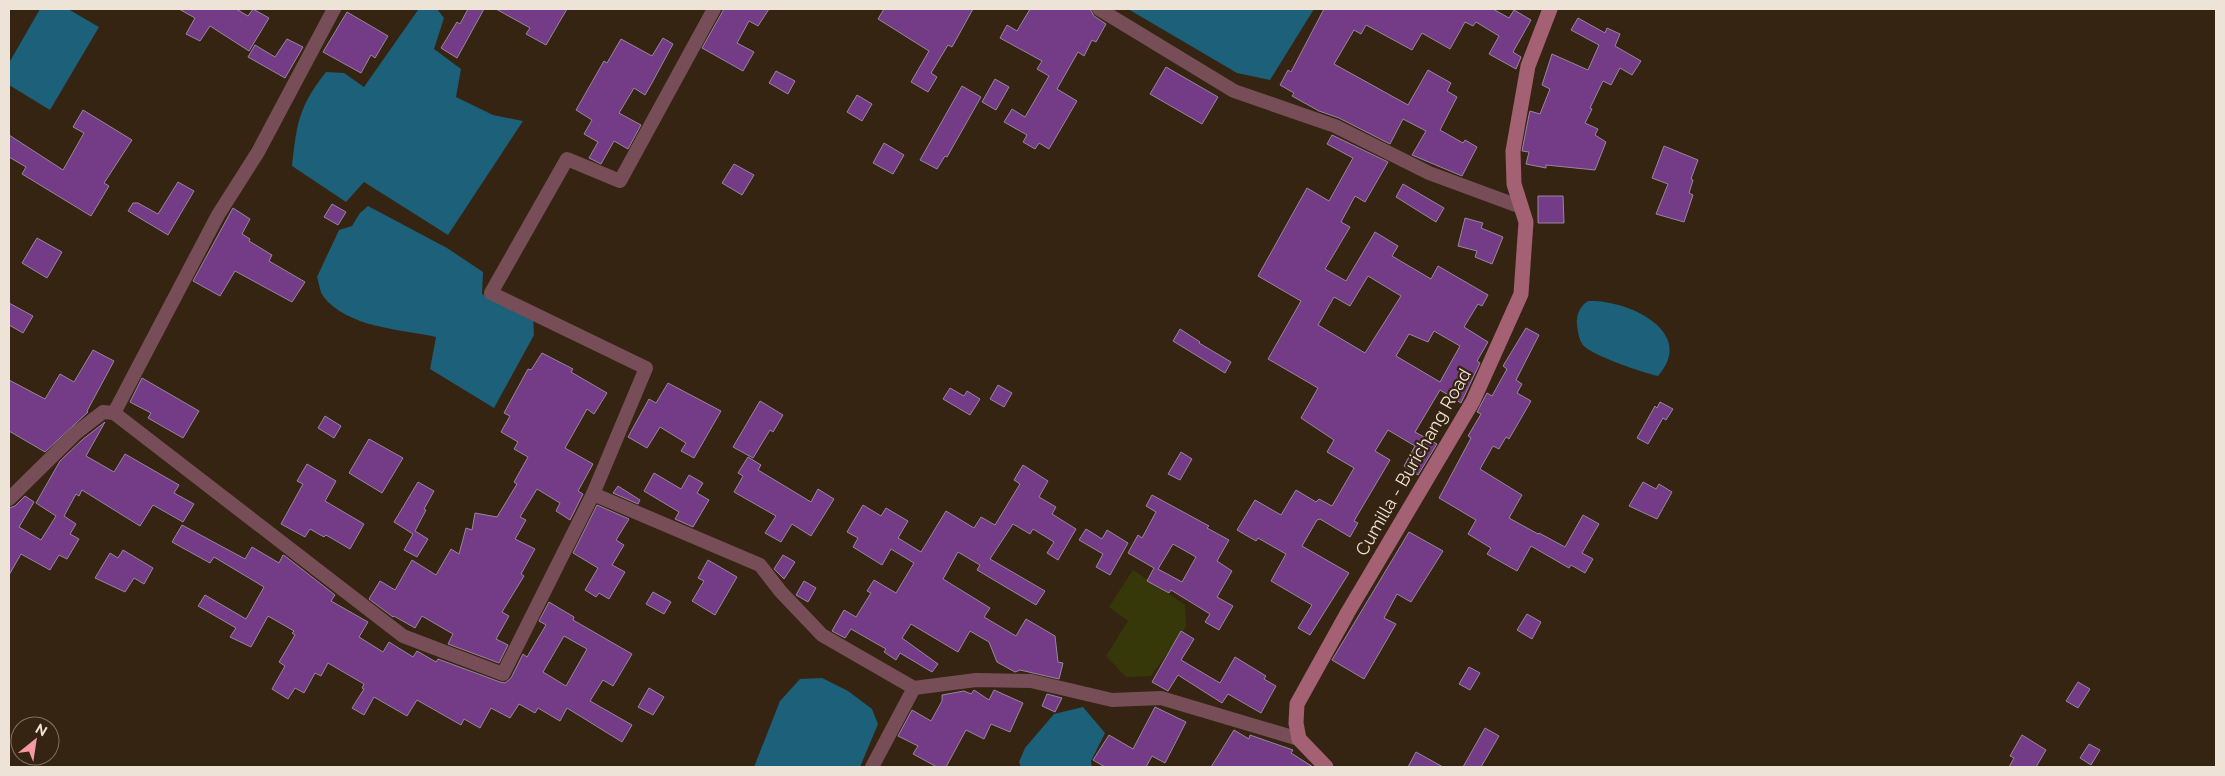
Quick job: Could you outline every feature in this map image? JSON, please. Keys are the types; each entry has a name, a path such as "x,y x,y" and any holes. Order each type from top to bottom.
{"main road":[{"name":"Cumilla - Burichang Road","path":"1299,739 1296,722 1297,704 1348,612 1473,401 1521,294 1526,222 1514,184 1513,151 1528,66 1550,9"},
{"path":"1299,739 1326,767"}],"street":[{"path":"114,413 218,215 258,152 334,9"},
{"path":"9,499 76,433 102,412 114,413 403,636 503,674 593,494 646,368 491,293 567,159 620,180 714,9"},
{"path":"1099,9 1234,91 1335,126 1429,173 1521,207"},
{"path":"593,494 760,565 781,592 822,635 914,688 976,680 1031,681 1112,700 1161,698 1299,739"},
{"path":"872,767 914,688"}],"shaded area":[{"path":"1133,570 1185,605 1186,627 1151,676 1126,677 1106,656 1128,621 1109,607"}],"water":[{"path":"40,9 68,9 99,27 50,110 9,85 9,63"},
{"path":"437,9 444,18 434,49 461,69 456,97 493,115 523,121 448,235 364,182 346,202 292,166 300,116 304,106 326,72 344,73 364,87 418,10"},
{"path":"1128,9 1314,9 1270,80 1237,73"},
{"path":"368,206 447,248 483,272 482,294 533,317 534,335 494,408 430,369 436,337 375,326 360,321 333,307 323,296 317,277 339,230 352,226 360,213"},
{"path":"1588,301 1604,302 1637,312 1652,321 1663,332 1669,345 1668,360 1658,376 1609,360 1583,345 1578,334 1577,318 1579,311"},
{"path":"822,678 848,691 872,709 878,724 860,767 754,767 780,701 800,679"},
{"path":"1083,707 1105,733 1091,761 1092,767 1021,767 1019,762 1025,748 1054,714"}],"building":[{"path":"179,9 236,9 248,16 253,9 269,18 249,51 210,26 200,41 186,34 195,18"},
{"path":"468,9 484,9 457,58 441,48 457,22 460,24"},
{"path":"496,9 567,9 546,45 526,34 530,28"},
{"path":"724,9 769,9 758,26 749,21 737,43 754,52 743,71 702,48"},
{"path":"884,9 973,9 952,47 948,45 931,73 937,77 928,92 911,82 929,51 878,19"},
{"path":"1030,9 1090,9 1094,16 1106,24 1096,42 1092,40 1084,56 1078,52 1057,89 1077,101 1049,149 1039,143 1035,149 1023,142 1027,135 1004,122 1012,109 1025,117 1049,76 1037,69 1042,61 1000,38 1007,25 1017,31"},
{"path":"1324,9 1493,9 1509,18 1514,10 1531,20 1513,52 1521,57 1516,69 1489,54 1499,36 1476,22 1473,26 1465,22 1450,49 1422,33 1412,50 1366,25 1361,34 1354,30 1334,64 1408,105 1428,70 1451,83 1447,91 1457,97 1440,130 1463,143 1465,140 1477,147 1462,176 1412,155 1426,131 1403,119 1390,144 1339,118 1319,111 1292,96 1294,93 1280,85 1288,70 1291,72"},
{"path":"347,12 388,36 375,58 371,55 361,73 323,52"},
{"path":"1578,18 1605,33 1607,28 1620,34 1615,46 1641,61 1632,75 1620,68 1611,85 1603,81 1590,108 1592,109 1585,123 1598,129 1595,135 1606,142 1595,170 1546,165 1546,168 1526,164 1529,152 1522,151 1529,115 1530,111 1540,114 1550,89 1542,85 1552,54 1588,70 1599,45 1571,30"},
{"path":"663,38 673,44 645,95 634,88 619,113 641,125 628,149 614,141 601,164 589,158 598,142 584,134 592,120 576,110 604,61 607,63 621,39 652,56"},
{"path":"287,39 303,47 285,78 248,57 255,45 275,57"},
{"path":"1166,67 1218,97 1202,124 1150,94"},
{"path":"776,71 795,81 788,94 769,83"},
{"path":"995,79 1009,87 996,110 982,102"},
{"path":"962,86 981,97 947,157 945,156 937,169 920,160"},
{"path":"857,95 872,104 862,121 847,112"},
{"path":"83,110 132,140 104,183 109,186 91,216 22,174 26,167 9,157 9,135 63,170 84,133 73,127"},
{"path":"1332,135 1388,162 1365,202 1355,196 1341,222 1350,227 1325,269 1346,281 1375,232 1398,246 1392,256 1431,279 1438,266 1488,295 1482,306 1478,304 1464,327 1488,342 1477,361 1480,363 1461,403 1440,390 1415,432 1437,444 1418,475 1404,466 1415,446 1388,430 1375,451 1390,460 1354,521 1358,523 1350,537 1320,519 1317,520 1302,546 1349,573 1310,635 1298,628 1312,605 1271,581 1286,554 1258,538 1256,541 1237,530 1255,500 1281,515 1296,490 1316,502 1319,499 1332,506 1354,468 1327,452 1334,440 1301,418 1318,388 1268,359 1301,301 1258,276 1307,188 1329,201 1353,158 1327,144","holes":["1368,276 1401,296 1365,353 1318,325 1334,297 1350,306","1434,331 1460,346 1440,382 1396,356 1409,334 1428,342"]},
{"path":"884,143 904,155 893,174 873,163"},
{"path":"1664,146 1698,160 1691,179 1693,180 1689,193 1693,195 1684,222 1656,214 1668,184 1652,178"},
{"path":"734,164 754,175 742,195 722,183"},
{"path":"178,182 194,191 168,235 128,211 133,203 138,203 158,214"},
{"path":"1403,184 1444,208 1436,222 1396,197"},
{"path":"1538,196 1563,196 1564,223 1538,223"},
{"path":"332,204 346,212 338,225 324,217"},
{"path":"233,208 250,219 242,234 250,239 249,241 272,255 269,261 305,282 292,302 235,271 220,296 193,281"},
{"path":"1465,218 1483,223 1481,228 1503,237 1492,264 1475,257 1477,251 1458,246"},
{"path":"37,238 62,252 47,278 22,263"},
{"path":"9,303 33,316 23,333 9,325"},
{"path":"1526,328 1539,335 1516,380 1522,384 1517,393 1531,401 1509,439 1506,437 1499,449 1493,446 1480,469 1522,495 1509,518 1565,547 1583,515 1599,524 1582,553 1593,559 1585,573 1571,565 1569,568 1531,546 1517,571 1487,554 1491,548 1468,534 1476,520 1439,498 1471,438 1468,436 1481,414 1477,412 1487,393 1492,396 1507,369 1503,366"},
{"path":"1180,329 1231,362 1225,373 1173,341"},
{"path":"93,350 114,361 88,412 45,452 9,431 9,380 45,399 60,374 74,382"},
{"path":"542,353 573,369 571,372 607,393 594,414 587,409 565,448 593,464 578,491 583,494 570,520 556,511 560,503 537,489 520,517 526,520 515,539 535,549 521,574 524,576 502,612 509,616 496,639 508,645 499,663 448,644 453,634 422,616 415,628 393,617 369,599 380,581 395,590 412,560 436,575 451,549 459,554 466,528 472,530 475,513 497,517 517,484 514,482 528,457 514,449 518,442 501,432 510,416 504,413 528,369 531,370"},
{"path":"142,378 199,411 183,438 148,418 151,413 130,402"},
{"path":"668,383 721,411 694,458 681,451 686,443 660,427 647,448 628,437 649,399 656,403"},
{"path":"998,385 1012,393 1004,407 990,399"},
{"path":"950,388 964,396 967,391 980,399 970,415 943,399"},
{"path":"760,401 783,415 773,432 770,430 753,458 733,447"},
{"path":"1660,402 1673,409 1666,420 1663,418 1648,444 1637,438 1655,406 1657,408"},
{"path":"325,416 341,426 334,438 318,428"},
{"path":"105,422 86,456 114,472 125,454 179,485 174,493 194,504 183,522 153,505 140,526 82,490 79,496 76,494 64,516 76,524 70,534 79,539 67,559 59,555 50,570 21,554 9,575 9,508 15,506 25,496 34,502 19,527 41,540 56,516 36,503 60,461"},
{"path":"369,439 403,458 382,493 349,473"},
{"path":"1181,452 1192,459 1180,480 1168,474"},
{"path":"748,457 761,465 758,470 811,502 818,489 834,499 811,536 792,524 781,542 765,533 776,516 734,492 743,476 738,473"},
{"path":"307,464 336,481 325,501 364,524 350,549 326,535 324,537 310,529 305,537 281,524 303,484 297,481"},
{"path":"1023,465 1048,481 1039,497 1056,507 1052,514 1076,529 1058,560 1047,553 1054,542 1033,529 1030,534 1013,524 990,559 1045,591 1036,605 977,570 980,565 958,552 943,579 990,608 984,617 1016,636 1026,619 1055,636 1058,662 1063,663 1059,679 1020,670 1015,672 997,662 989,642 970,631 958,652 911,624 902,638 938,664 932,672 900,653 896,660 884,652 886,649 851,629 845,638 832,631 844,610 856,617 871,593 867,591 874,580 896,593 914,563 891,549 882,565 853,547 858,538 847,532 863,505 881,516 886,508 908,521 898,538 921,552 946,511 974,528 981,517 995,525 1020,484 1014,480"},
{"path":"654,473 681,489 689,475 703,483 697,493 709,500 693,527 675,519 679,512 644,491"},
{"path":"418,482 434,491 415,531 428,539 417,557 404,550 413,534 394,522"},
{"path":"1643,482 1656,489 1659,484 1672,492 1657,519 1629,506"},
{"path":"618,486 640,500 638,504 613,493"},
{"path":"1152,495 1209,526 1207,528 1229,540 1217,561 1232,571 1217,597 1233,606 1219,630 1205,622 1210,614 1171,590 1169,593 1147,581 1154,568 1128,553 1138,535 1142,538 1156,512 1146,506","holes":["1173,544 1196,557 1182,582 1158,569"]},
{"path":"597,505 629,519 616,540 624,545 612,565 625,572 609,599 599,593 596,597 585,590 598,568 573,553"},
{"path":"182,525 245,559 252,547 279,563 283,555 335,595 331,601 368,622 359,637 383,652 389,642 413,657 417,651 436,662 438,659 505,683 511,678 523,654 527,657 546,625 539,621 549,602 574,617 573,620 632,654 613,686 603,680 590,701 632,725 622,742 567,708 560,721 538,708 535,713 519,704 510,718 491,708 480,728 464,719 461,725 417,700 407,716 374,697 364,715 352,708 364,689 362,688 364,684 328,663 321,676 315,673 304,693 295,688 288,699 272,689 285,666 279,662 295,635 292,633 294,631 268,616 251,647 230,637 236,628 198,606 205,595 246,619 264,587 214,557 210,563 172,542","holes":["564,636 587,649 566,686 543,672"]},
{"path":"1086,529 1102,539 1107,530 1128,543 1110,575 1096,567 1103,554 1079,540"},
{"path":"1409,532 1443,551 1411,602 1397,594 1384,618 1396,624 1364,679 1332,660"},
{"path":"123,550 153,568 144,584 134,578 125,592 95,578 110,553 118,558"},
{"path":"783,555 795,562 784,579 774,569"},
{"path":"708,560 737,577 715,615 692,601 704,581 698,578"},
{"path":"804,581 816,588 808,602 796,595"},
{"path":"653,592 671,602 664,614 646,604"},
{"path":"1527,614 1541,622 1532,639 1517,630"},
{"path":"1181,631 1194,639 1181,660 1220,683 1235,657 1266,676 1264,679 1276,686 1261,713 1228,694 1222,703 1178,675 1168,691 1152,682"},
{"path":"1469,667 1480,673 1470,690 1459,684"},
{"path":"2078,682 2090,689 2078,708 2066,701"},
{"path":"649,688 664,697 653,715 638,707"},
{"path":"974,690 989,700 994,690 1023,703 1010,732 991,724 984,739 966,730 946,767 937,767 913,754 918,746 898,736 912,710 931,721 942,701 942,695 964,691 971,694"},
{"path":"1047,694 1062,698 1055,712 1042,706"},
{"path":"1155,707 1186,722 1165,763 1152,756 1146,767 1105,767 1093,760 1109,735 1133,749"},
{"path":"1485,728 1499,736 1481,767 1463,767"},
{"path":"1234,730 1249,739 1250,735 1293,750 1291,753 1313,767 1211,767"},
{"path":"2022,735 2046,750 2036,767 2009,767 2014,758 2010,756"},
{"path":"2089,744 2100,750 2091,765 2080,758"},
{"path":"1416,752 1443,767 1408,767"}]}
